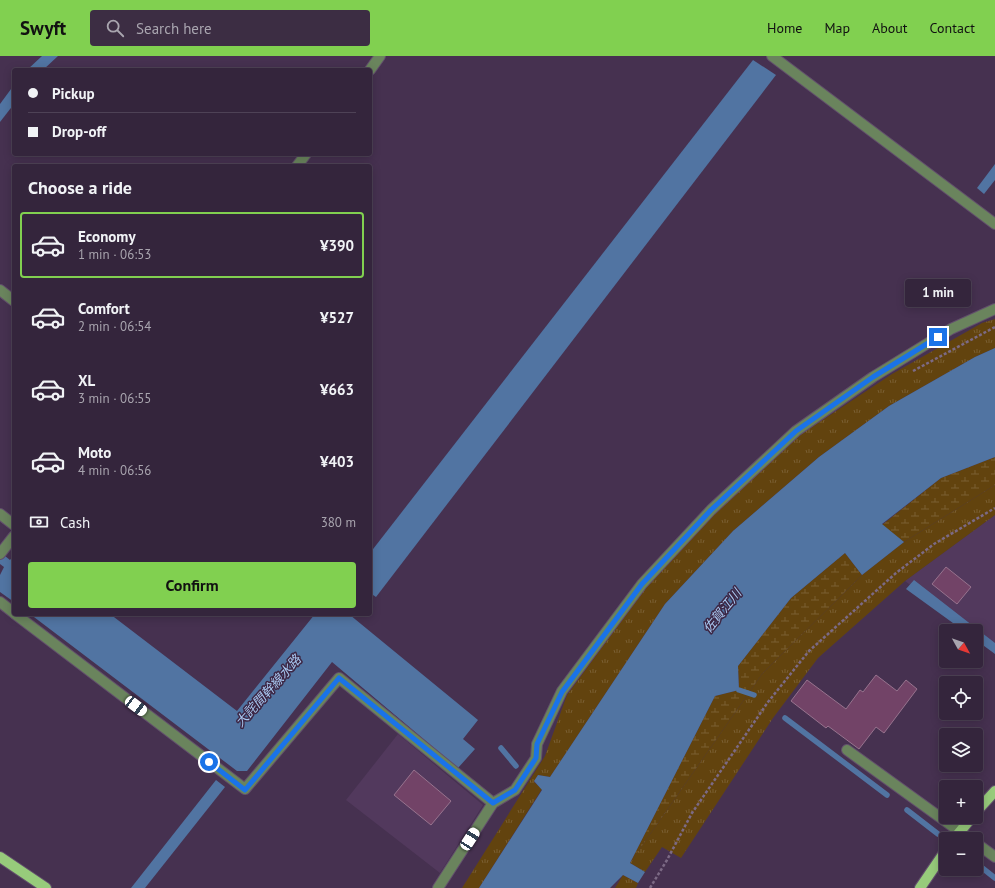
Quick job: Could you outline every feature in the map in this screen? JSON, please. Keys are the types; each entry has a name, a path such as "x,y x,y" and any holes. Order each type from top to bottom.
{"main road":[{"path":"983,804 995,791"},
{"path":"960,832 966,824"},
{"path":"0,857 46,888"},
{"path":"920,888 939,860"}],"street":[{"path":"371,68 380,56"},
{"path":"772,56 995,224"},
{"path":"0,290 12,299"},
{"path":"438,888 493,803 515,790 536,758 537,744 562,692 637,590 711,510 796,431 873,377 951,329 995,309"},
{"path":"0,514 12,523"},
{"path":"2,552 12,539"},
{"path":"0,602 12,611"},
{"path":"19,616 245,790 339,678 493,803"},
{"path":"847,750 953,832"},
{"path":"983,849 995,858"}],"path":[{"path":"911,372 995,327"},
{"path":"650,888 697,806 768,702 809,651 896,573 934,544 995,508"}],"shaded area":[{"path":"995,515 995,648 983,637 983,624 963,624 905,581"},
{"path":"398,734 483,805 440,873 346,800"}],"green space":[{"path":"995,319 995,348 975,357 889,406 819,457 733,531 665,604 550,777 538,775 534,782 542,789 479,888 462,888 545,756 567,695 644,590 715,513 800,435 892,374 982,323"},
{"path":"995,457 995,485 904,542 882,525 941,478"},
{"path":"995,485 995,515 905,581 818,658 773,718 681,858 662,847 645,872 630,863 762,674 862,575 904,542"},
{"path":"845,553 862,575 762,674 630,863 715,696 739,690 738,666 791,598"},
{"path":"623,875 638,883 636,888 615,888"}],"water":[{"path":"42,56 58,56 45,68 29,68"},
{"path":"753,60 776,75 376,597 372,594 372,550"},
{"path":"12,88 12,107 0,122 0,104"},
{"path":"995,164 995,180 984,194 977,188"},
{"name":"佐賀江川","path":"995,348 995,457 941,478 882,524 904,542 862,575 845,553 791,598 738,666 739,690 715,696 630,863 645,872 638,883 623,875 610,888 479,888 542,790 534,781 538,775 550,777 665,604 733,531 819,457 889,406 975,357"},
{"path":"0,552 10,560 12,558 12,601 0,592 0,575 4,567 0,564"},
{"path":"914,580 971,624 954,624 906,589"},
{"name":"大詫間幹線水路","path":"33,616 113,616 237,711 313,616 351,616 478,720 463,739 475,749 458,768 332,662 247,771 237,771"},
{"path":"983,634 995,643 995,654 983,645"},
{"path":"216,780 225,787 145,888 131,888"}],"building":[{"path":"946,567 971,587 957,604 932,584"},
{"path":"876,675 897,691 906,680 917,689 884,733 876,727 859,749 828,726 826,728 791,701 807,680 846,709 860,690 863,692"},
{"path":"414,770 451,801 431,825 394,795"}],"waterway":[{"path":"739,690 754,695"},
{"path":"785,718 887,795"},
{"path":"501,748 516,766"},
{"path":"907,810 938,834"},
{"path":"983,869 995,878"}],"route":[{"path":"209,762 245,790 339,678 493,803 515,790 536,758 537,744 562,692 642,584 711,510 796,431 873,377 938,337"}]}
